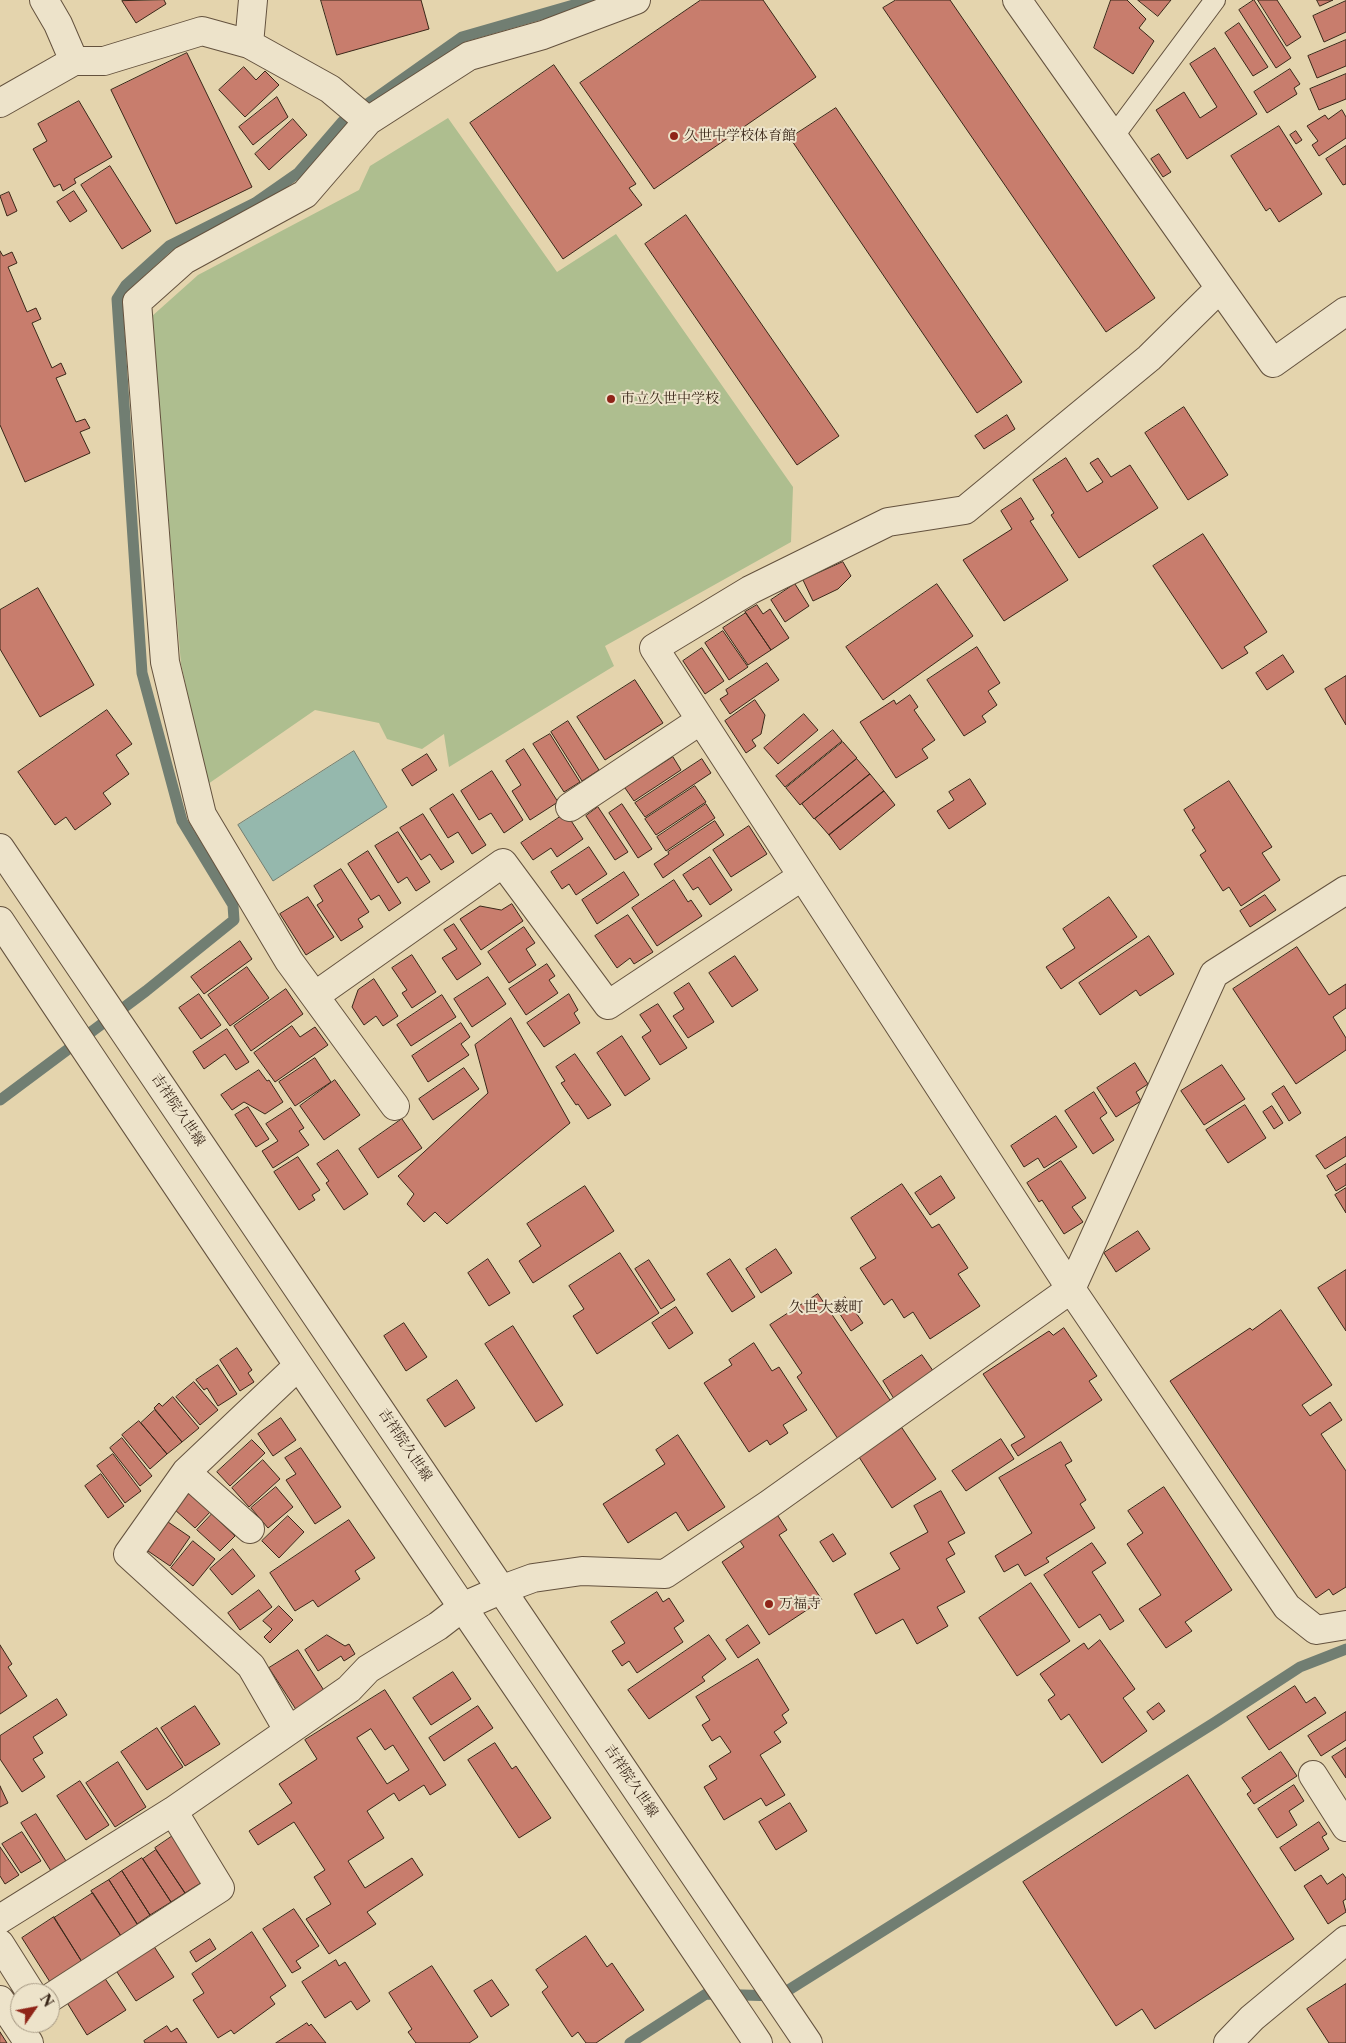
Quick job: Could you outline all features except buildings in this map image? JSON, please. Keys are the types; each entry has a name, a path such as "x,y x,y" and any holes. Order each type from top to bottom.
{"street":[{"path":"44,0 58,24 74,61"},
{"path":"250,44 253,0"},
{"path":"395,1106 316,995 289,961 202,815 165,662 137,302 184,260 305,194 368,121 469,56 544,35 636,0"},
{"path":"1017,0 1273,363 1346,311"},
{"path":"0,103 74,61 104,61 202,31 250,44 330,89 368,121"},
{"path":"1220,288 1149,358 964,510 888,522 750,590 654,648 1071,1290 1287,1607 1316,1630 1346,1624"},
{"path":"570,807 701,720"},
{"name":"吉祥院久世線","path":"0,848 503,1589 808,2043"},
{"path":"316,995 503,863 608,1005 801,877"},
{"path":"0,1919 173,1811 349,1689 368,1669 438,1626 464,1606 533,1578 582,1570 665,1574 768,1505 1071,1290 1214,974 1346,890"},
{"path":"0,921 298,1366 464,1606 758,2043"},
{"path":"288,1730 251,1666 128,1554 186,1472 298,1366"},
{"path":"186,1472 250,1529"},
{"path":"1313,1775 1346,1827"},
{"path":"60,1992 220,1888 173,1811"},
{"path":"1228,2043 1252,2018 1346,1940"},
{"path":"0,1944 25,1983"},
{"path":"0,2000 29,2043"}],"lane":[{"path":"1113,137 1215,0"}],"green space":[{"path":"448,118 557,272 616,234 793,487 791,542 605,646 614,666 449,767 444,734 422,749 387,739 379,723 315,710 208,784 181,664 151,317 198,275 359,190 370,166"}],"water":[{"path":"354,751 387,807 273,881 238,825"}],"waterway":[{"path":"0,1100 146,991 234,920 233,905 182,821 142,673 117,299 126,285 169,246 255,203 298,173 342,122 462,37 591,0"},
{"path":"630,2043 706,1994 779,1996 1300,1667 1346,1649"}],"place":[{"name":"久世中学校体育館","path":"674,136"},
{"name":"市立久世中学校","path":"611,399"},
{"name":"万福寺","path":"769,1604"}],"district":[{"name":"久世大薮町","path":"826,1308"}]}
